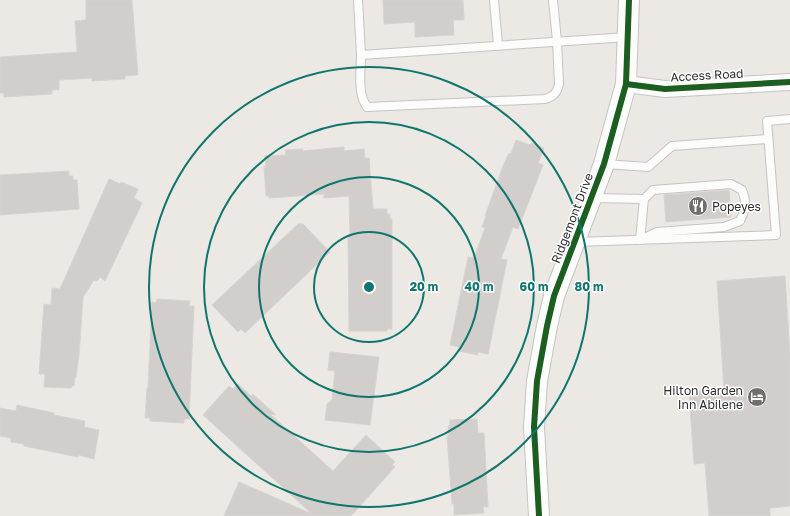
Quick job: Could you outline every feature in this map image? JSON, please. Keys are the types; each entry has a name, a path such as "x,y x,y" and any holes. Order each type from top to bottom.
{"street":[{"name":"Ridgemont Drive","path":"539,516 534,427 537,381 554,296 604,164 626,84 629,36 629,0"},
{"name":"Access Road","path":"626,84 665,89 790,82"}],"lane":[{"path":"358,0 361,55 361,94 367,107 545,99 552,97 557,91 559,84 558,41 553,0"},
{"path":"494,0 498,45"},
{"path":"361,55 629,36"},
{"path":"575,242 776,235 767,121 790,119"},
{"path":"604,164 648,167 672,146 768,139"},
{"path":"731,184 742,190 746,200 745,210 740,221 724,227 657,232 640,240 644,199 653,190 731,184"},
{"path":"592,198 644,199"}],"building":[{"path":"86,0 132,0 138,75 125,76 125,79 92,81 92,78 59,80 59,90 52,90 52,94 4,97 4,93 0,93 0,57 77,52 75,21 86,20"},
{"path":"383,0 463,0 464,20 453,20 454,35 415,37 415,22 384,24"},
{"path":"516,140 530,145 531,143 544,148 538,163 543,165 518,229 513,227 501,259 507,260 488,354 478,352 478,355 458,351 459,347 450,345 468,257 473,258 474,254 475,255 485,228 482,227 485,216 503,166 509,153 511,154"},
{"path":"344,147 344,151 364,149 365,158 369,158 373,209 387,209 387,214 390,214 390,219 392,219 392,329 387,329 387,331 349,331 349,196 324,198 324,194 269,198 269,196 266,196 264,166 266,166 265,156 286,155 285,150 303,149 303,151"},
{"path":"69,171 69,176 73,176 73,180 77,180 79,209 0,215 0,175"},
{"path":"109,179 138,189 134,198 142,203 105,281 100,277 97,281 94,280 83,297 79,355 74,386 71,388 44,387 45,374 39,374 44,304 51,305 52,288 60,289"},
{"name":"Popeyes","path":"729,190 731,217 666,222 664,195"},
{"path":"298,224 303,224 330,252 245,333 241,329 238,332 212,305"},
{"name":"Hilton Garden Inn Abilene","path":"785,276 790,355 790,506 770,508 770,516 709,516 705,463 694,464 689,392 724,390 717,281"},
{"path":"157,299 190,301 189,306 194,306 189,419 184,419 184,423 150,421 150,418 145,418 152,302 156,303"},
{"path":"330,352 379,357 370,425 325,420 327,404 332,400 335,371 328,370"},
{"path":"238,384 251,396 253,394 276,415 270,414 333,471 366,435 395,462 392,465 395,467 351,516 224,516 239,482 312,514 203,415 229,386 233,389"},
{"path":"17,405 54,413 54,415 85,421 84,427 99,430 94,459 24,446 24,444 11,442 11,438 0,436 0,408 16,411"},
{"path":"477,419 478,433 484,433 488,507 483,507 484,513 454,515 447,436 449,436 448,426 450,426 450,420"}],"cycle path":[{"path":"539,516 534,427 537,381 554,296 604,164 626,84 629,0"},
{"path":"626,84 665,89 790,82"}],"place":[{"name":"Popeyes","path":"698,206"},
{"name":"Hilton Garden Inn Abilene","path":"757,397"}]}
